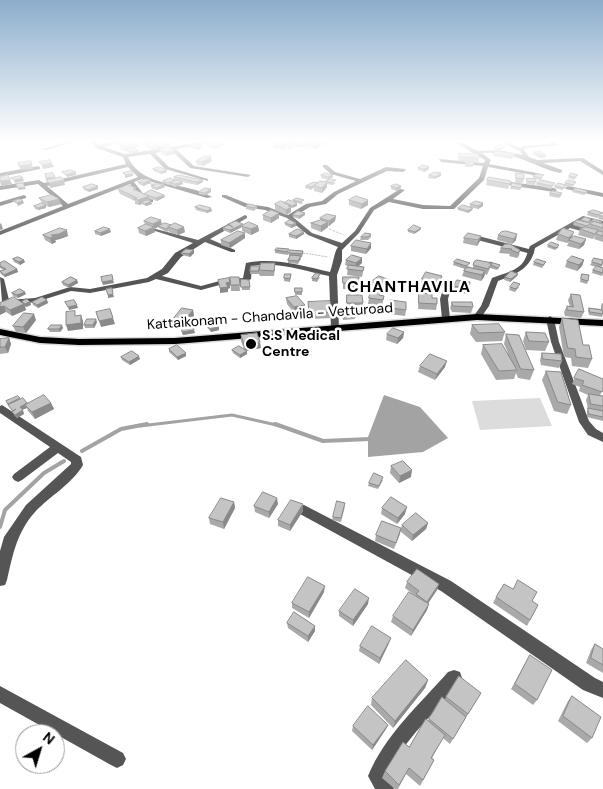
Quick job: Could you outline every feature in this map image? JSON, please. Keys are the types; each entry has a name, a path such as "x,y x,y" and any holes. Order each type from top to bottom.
{"main road":[{"name":"Kattaikonam - Chandavila - Vetturoad","path":"0,332 40,340 79,342 175,341 477,317 603,323"}],"street":[{"path":"42,185 83,177"},
{"path":"0,233 67,206 132,183 142,177 209,197"},
{"path":"196,177 206,180"},
{"path":"348,177 361,181"},
{"path":"289,217 308,205 324,203 342,190 370,177"},
{"path":"388,200 423,208 452,208 482,179 554,190"},
{"path":"0,188 37,181 67,206"},
{"path":"132,183 143,197 150,201"},
{"path":"333,187 342,190"},
{"path":"568,188 603,195"},
{"path":"335,328 333,275 339,250 357,232 372,209 402,190"},
{"path":"224,196 247,206 266,208 289,217 310,234 343,246"},
{"path":"0,204 24,197"},
{"path":"0,279 3,304 36,300 70,289 90,292 156,277 170,267 178,255 245,217"},
{"path":"477,317 485,306 494,280 524,269 532,252 532,247 583,218 603,223"},
{"path":"569,226 603,235"},
{"path":"154,229 233,251"},
{"path":"156,277 201,288 245,280 247,279 249,265 257,262 333,275"},
{"path":"446,319 444,299 447,288"},
{"path":"550,319 555,342 584,422 592,432 603,438"},
{"path":"0,580 9,541 30,508 77,465 77,460 1,409"},
{"path":"18,477 58,447"},
{"path":"304,510 446,586 589,684 603,690"},
{"path":"385,789 377,776 382,765 396,745 454,678"},
{"path":"0,694 117,759"}],"lane":[{"path":"478,238 532,252"}],"path":[{"path":"329,229 351,238"},
{"path":"303,253 338,259"}],"shaded area":[{"path":"384,395 420,407 448,438 423,452 368,457 368,437"},
{"path":"540,398 552,426 480,430 472,401"}],"building":[{"path":"0,177 9,177 10,180 0,181"},
{"path":"21,177 23,178 14,180 11,178"},
{"path":"61,177 64,180 49,183 46,180"},
{"path":"174,177 188,177 203,180 197,182"},
{"path":"489,177 511,181 510,184 487,180"},
{"path":"170,178 175,180 168,183 163,181"},
{"path":"527,178 536,179 536,182 527,181"},
{"path":"146,179 150,180 143,183 138,182"},
{"path":"330,179 336,180 332,183 326,181"},
{"path":"178,180 182,182 170,183"},
{"path":"541,180 555,183 552,186 537,183"},
{"path":"568,180 576,182 573,185 565,183"},
{"path":"320,181 327,182 322,188 314,186"},
{"path":"314,182 318,183 311,187 306,186"},
{"path":"23,183 25,187 18,188 16,184"},
{"path":"512,183 522,185 521,188 511,186"},
{"path":"558,183 566,185 563,188 555,186"},
{"path":"92,184 98,186 88,190 83,187"},
{"path":"151,184 164,184 157,188 151,186 154,185"},
{"path":"396,184 401,186 396,188 391,186"},
{"path":"128,185 149,196 138,200 118,189"},
{"path":"205,188 211,189 205,193 199,192"},
{"path":"576,188 587,191 585,193 573,190"},
{"path":"151,190 164,195 156,198 144,194"},
{"path":"553,191 562,193 560,195 550,193"},
{"path":"52,195 59,199 47,202 39,198"},
{"path":"356,196 368,200 362,204 349,200"},
{"path":"297,198 304,200 301,202 293,200"},
{"path":"20,199 23,201 17,203 13,201"},
{"path":"289,200 297,203 292,206 284,203"},
{"path":"151,201 145,204 141,202"},
{"path":"281,201 291,205 288,206 291,207 286,210 275,204"},
{"path":"476,201 483,203 478,206 470,204"},
{"path":"42,203 46,205 38,208 34,206"},
{"path":"249,204 257,206 254,208 246,206"},
{"path":"200,205 211,208 207,211 195,207"},
{"path":"463,205 473,208 468,211 458,208"},
{"path":"271,210 279,213 271,218 263,215"},
{"path":"594,210 603,213 598,215 588,212"},
{"path":"298,211 305,213 299,216 293,215"},
{"path":"327,214 336,216 329,221 320,218"},
{"path":"151,217 161,220 153,224 144,221"},
{"path":"585,217 591,219 588,222 581,220"},
{"path":"594,219 602,222 590,222"},
{"path":"290,220 296,223 291,225 285,223"},
{"path":"321,220 328,222 321,226 311,223"},
{"path":"578,220 590,223 587,226 574,222"},
{"path":"236,221 243,224 230,230 223,228 228,225 233,227 229,224"},
{"path":"593,221 603,224 603,228 590,224"},
{"path":"249,222 258,226 251,229 241,226"},
{"path":"165,223 171,225 166,229 158,226"},
{"path":"175,223 184,227 177,230 168,227"},
{"path":"146,224 154,227 145,231 138,228"},
{"path":"414,225 421,228 415,232 408,230"},
{"path":"104,227 110,229 100,233 95,231"},
{"path":"586,227 598,230 595,234 580,229"},
{"path":"60,228 67,230 51,235 54,236 50,238 43,235"},
{"path":"563,228 574,232 569,238 558,234"},
{"path":"298,229 304,232 296,236 289,234"},
{"path":"238,231 245,233 229,243 221,240"},
{"path":"506,231 517,234 514,239 498,235"},
{"path":"599,231 603,232 603,236 596,234"},
{"path":"365,233 371,234 368,237 361,237"},
{"path":"468,233 481,236 478,240 464,238"},
{"path":"574,236 586,239 581,244 569,240"},
{"path":"356,240 371,243 367,249 351,246"},
{"path":"551,242 559,245 556,248 548,245"},
{"path":"505,244 510,244 520,250 518,253 512,249 501,248"},
{"path":"277,248 289,249 287,252 275,250"},
{"path":"186,249 194,250 189,254 181,253"},
{"path":"290,250 303,251 302,254 289,253"},
{"path":"291,255 301,256 298,261 288,260"},
{"path":"352,255 362,258 356,263 346,260"},
{"path":"572,256 584,260 579,265 567,261"},
{"path":"18,257 24,260 19,262 13,259"},
{"path":"594,258 603,260 602,265 592,262"},
{"path":"457,259 470,263 466,266 454,262"},
{"path":"537,259 546,262 543,265 534,262"},
{"path":"477,260 492,263 488,269 473,265"},
{"path":"5,261 17,269 4,275 0,271 6,269 0,266 0,263"},
{"path":"490,262 500,265 498,268 491,265 492,263"},
{"path":"261,263 275,263 274,271 259,270"},
{"path":"349,265 364,267 363,271 347,269"},
{"path":"251,266 260,266 259,271 250,271"},
{"path":"597,266 603,268 603,273 593,270"},
{"path":"467,267 485,271 482,275 464,271"},
{"path":"511,271 518,274 511,279 505,277"},
{"path":"426,272 442,276 439,282 422,279"},
{"path":"316,273 320,274 317,279 312,278"},
{"path":"285,274 291,274 290,279 284,278"},
{"path":"582,274 589,275 588,281 581,279"},
{"path":"112,275 113,280 102,282 101,277"},
{"path":"379,276 390,280 383,286 371,282"},
{"path":"71,277 77,280 68,285 62,282"},
{"path":"230,277 239,277 240,285 231,285"},
{"path":"343,277 359,277 359,284 343,283"},
{"path":"229,278 230,282 226,283 228,287 220,288 218,280"},
{"path":"241,279 249,280 250,287 241,287"},
{"path":"457,280 470,282 469,288 454,286"},
{"path":"514,282 520,284 516,289 510,287"},
{"path":"112,288 113,294 108,295 106,289"},
{"path":"295,288 302,288 302,292 295,292"},
{"path":"20,289 25,292 17,295 12,293"},
{"path":"371,291 380,292 379,295 384,296 383,300 369,298"},
{"path":"419,293 432,294 432,298 437,298 437,304 419,303"},
{"path":"571,294 580,295 584,312 567,310 567,306 573,307"},
{"path":"347,295 362,295 363,303 347,303"},
{"path":"297,296 305,305 294,307 286,298"},
{"path":"14,297 24,304 10,310 4,306 0,307 0,303"},
{"path":"42,297 47,300 37,305 32,302"},
{"path":"27,299 30,302 24,304 22,301"},
{"path":"74,300 77,305 68,307 65,302"},
{"path":"390,300 406,302 406,310 390,308"},
{"path":"330,301 332,312 309,313 308,302"},
{"path":"452,302 472,302 473,307 453,306"},
{"path":"182,308 193,310 185,320 174,318"},
{"path":"589,308 602,310 603,314 590,312"},
{"path":"110,309 113,318 99,321 96,312"},
{"path":"354,310 356,316 343,317 341,311"},
{"path":"75,311 75,316 81,315 81,323 66,325 66,312"},
{"path":"24,313 34,314 23,327 13,326"},
{"path":"562,318 578,320 583,345 589,345 592,359 576,357 575,349 568,348"},
{"path":"87,319 96,319 93,325 84,325"},
{"path":"213,319 219,327 210,329 204,322"},
{"path":"193,323 194,330 182,332 181,325"},
{"path":"499,324 505,332 479,333 472,325"},
{"path":"51,325 62,325 59,329 48,329"},
{"path":"393,328 404,332 398,338 387,334"},
{"path":"526,332 545,333 549,342 529,341"},
{"path":"257,333 260,342 244,345 241,335"},
{"path":"506,334 519,335 534,370 521,369"},
{"path":"9,338 5,347 0,347 0,339"},
{"path":"502,344 517,370 499,371 483,345"},
{"path":"177,345 186,353 177,357 169,349"},
{"path":"239,346 247,351 240,355 232,350"},
{"path":"132,351 139,356 129,362 121,357"},
{"path":"542,353 561,354 562,361 543,359"},
{"path":"430,354 447,361 437,374 420,366"},
{"path":"579,369 603,379 602,392 582,385 584,381 574,378"},
{"path":"546,371 561,372 571,405 558,402"},
{"path":"589,394 603,396 603,406 591,404"},
{"path":"44,395 51,403 32,412 25,405"},
{"path":"18,396 20,398 8,404 6,401"},
{"path":"23,398 27,403 20,407 23,410 15,415 12,412 16,409 13,411 8,405"},
{"path":"588,408 603,411 603,417 589,414"},
{"path":"403,461 412,470 400,476 391,466"},
{"path":"374,473 383,477 379,486 369,483"},
{"path":"263,492 277,498 269,512 254,506"},
{"path":"391,497 407,507 398,518 382,508"},
{"path":"221,498 234,502 223,522 209,518"},
{"path":"291,500 303,504 290,525 278,520"},
{"path":"337,501 345,503 341,518 333,517"},
{"path":"416,513 428,523 413,535 402,525"},
{"path":"382,521 401,528 396,543 376,535"},
{"path":"417,569 439,584 427,602 416,594 419,591 407,582"},
{"path":"308,577 325,586 309,612 292,603"},
{"path":"518,580 537,592 532,601 538,605 530,620 496,597 504,584 513,589"},
{"path":"355,589 369,598 353,620 339,611"},
{"path":"409,592 429,604 413,630 393,616"},
{"path":"294,612 315,626 308,636 287,623"},
{"path":"372,626 391,638 380,658 360,646"},
{"path":"595,644 603,649 603,665 591,658"},
{"path":"530,655 552,670 537,700 515,684"},
{"path":"406,660 428,680 395,721 372,698"},
{"path":"459,676 481,693 468,714 446,697"},
{"path":"572,696 601,717 592,738 563,716"},
{"path":"442,697 466,717 453,739 429,719"},
{"path":"368,706 388,725 373,745 353,726"},
{"path":"426,719 445,735 431,758 434,760 423,780 409,768 399,785 385,771 403,742 409,747"}],"waterway":[{"path":"140,426 232,415 280,426"},
{"path":"82,451 121,429 147,424"},
{"path":"275,424 280,426"},
{"path":"280,426 323,441 370,439"},
{"path":"0,527 5,510 44,473 64,461"}],"place":[{"name":"S.S Medical Centre","path":"251,344"}],"district":[{"name":"CHANTHAVILA","path":"409,288"}]}
